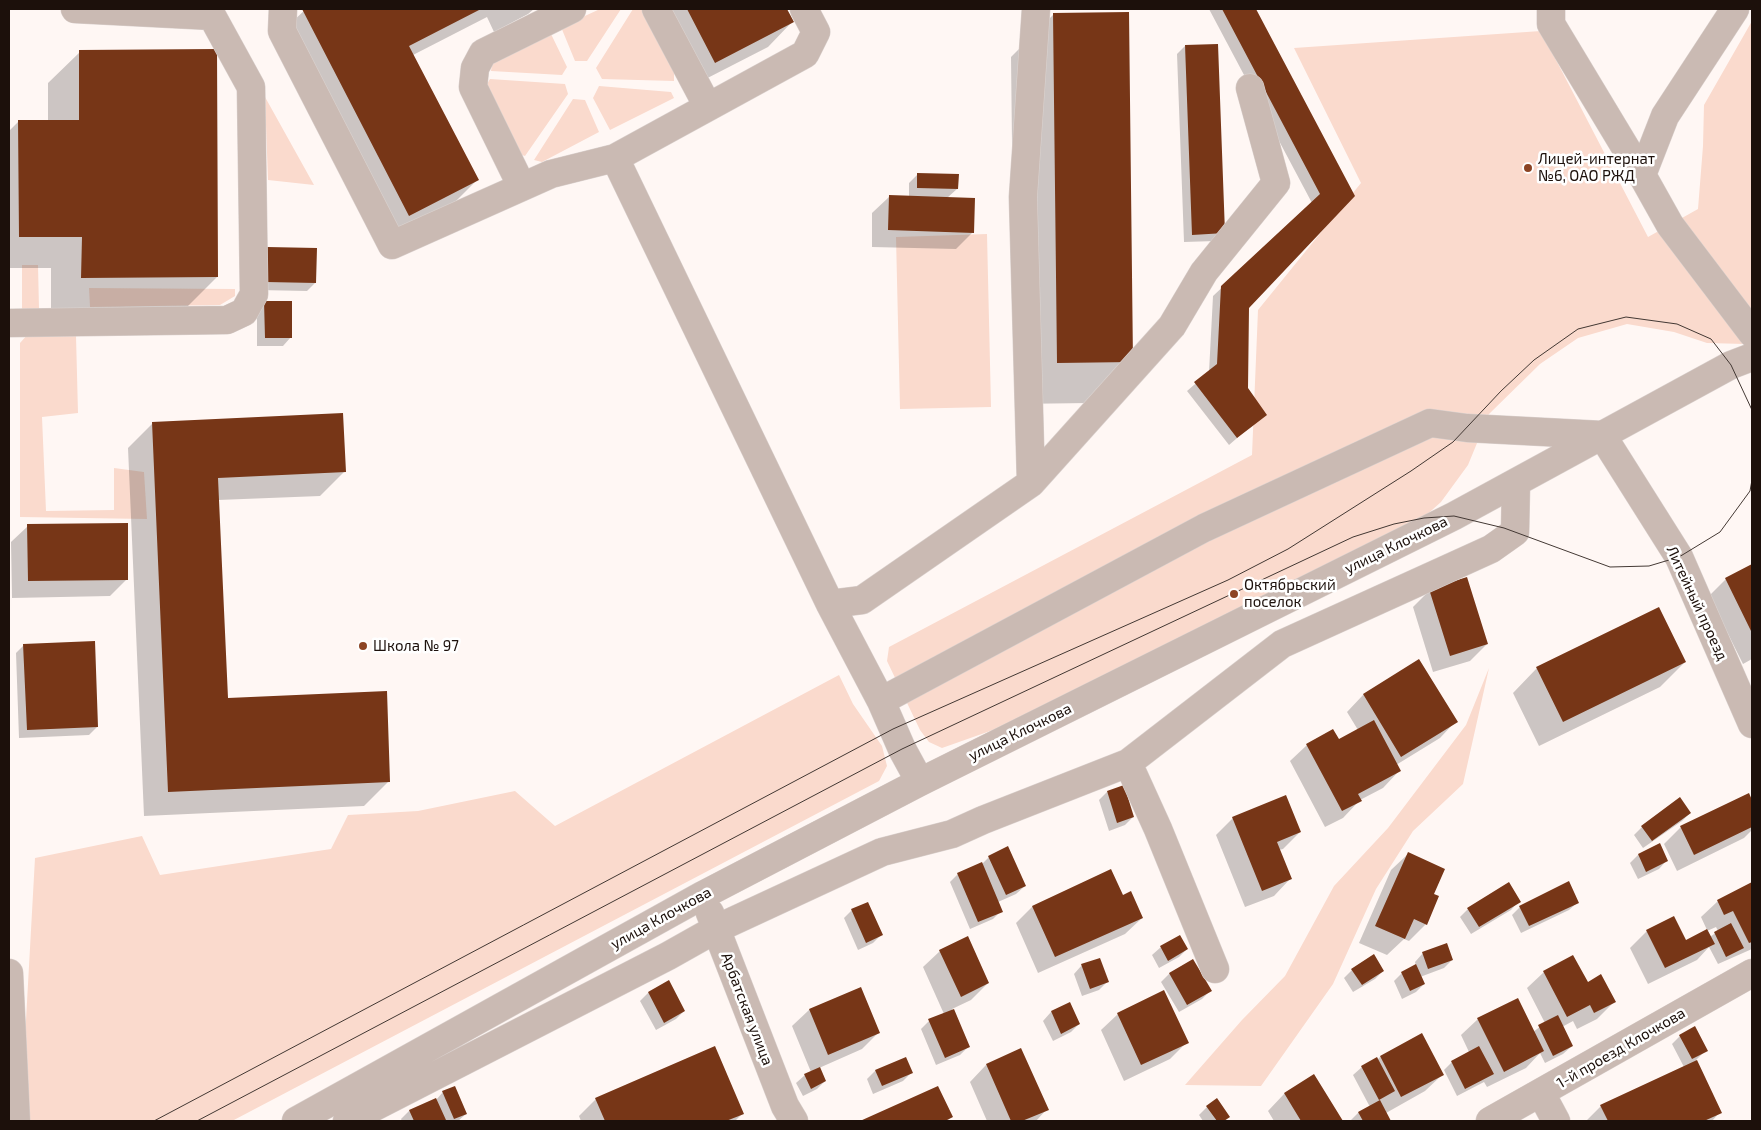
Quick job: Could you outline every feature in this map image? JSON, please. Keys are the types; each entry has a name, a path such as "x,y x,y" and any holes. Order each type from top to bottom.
{"street":[{"path":"9,323 227,320 244,312 254,294 251,87 212,16 75,9"},
{"path":"283,9 282,31 392,245 551,174 616,158 805,54 816,32 804,9"},
{"path":"522,187 474,87 475,68 483,53 572,9"},
{"path":"656,9 708,107"},
{"path":"1031,483 1023,197 1036,9"},
{"path":"1551,9 1551,24 1670,225 1752,333"},
{"path":"1642,175 1665,116 1735,9"},
{"path":"830,604 862,600 1031,483 1172,326 1204,272 1276,183 1250,88"},
{"path":"616,158 830,604 881,700 902,748 920,782"},
{"name":"улица Клочкова","path":"296,1121 703,895 920,782 1454,516 1731,365 1752,357"},
{"path":"881,700 1204,528 1430,423 1467,428 1602,436"},
{"name":"Литейный проезд","path":"1602,436 1679,557 1752,724"},
{"path":"347,1121 659,961 716,929 882,852 952,834 1128,763 1282,644 1492,549 1515,532 1516,483"},
{"path":"1128,763 1158,829 1215,969"},
{"name":"Арбатская улица","path":"703,895 785,1106 794,1121"},
{"name":"1-й проезд Клочкова","path":"1490,1121 1752,973"},
{"path":"9,974 16,1121"},
{"path":"1541,1093 1556,1121"}],"shaded area":[{"path":"600,9 621,9 587,61 575,61 561,27"},
{"path":"633,9 642,9 674,70 674,81 602,79 596,68"},
{"path":"1752,21 1752,323 1745,344 1707,343 1674,332 1627,324 1578,338 1540,364 1489,414 1468,465 1441,502 1413,527 993,730 942,748 929,742 920,730 887,661 889,647 1252,455 1258,310 1361,183 1294,48 1541,31 1648,237 1698,209 1704,105"},
{"path":"551,34 567,67 562,75 491,71 492,64"},
{"path":"490,79 565,84 568,94 525,156 519,154 487,84"},
{"path":"599,86 671,92 674,98 610,130 593,98"},
{"path":"265,97 314,185 268,180"},
{"path":"573,99 585,100 599,132 542,162 534,160"},
{"path":"987,234 991,407 900,409 896,237"},
{"path":"22,265 38,265 39,309 22,309"},
{"path":"89,288 235,289 235,296 220,305 90,307"},
{"path":"28,334 76,336 78,413 42,417 46,511 114,510 114,468 144,472 147,519 20,517 20,343"},
{"path":"1489,668 1463,784 1413,831 1376,889 1333,984 1261,1086 1185,1085 1242,1020 1285,976 1334,886 1388,828 1466,725"},
{"path":"839,675 853,704 882,746 887,766 879,781 232,1121 29,1121 22,1092 35,858 142,836 160,875 331,849 348,815 418,811 515,791 555,826"}],"building":[{"path":"302,9 481,9 409,46 479,180 409,216"},
{"path":"687,9 787,9 794,22 715,63"},
{"path":"1222,9 1256,9 1355,196 1249,308 1248,388 1267,415 1237,438 1194,382 1217,364 1221,286 1320,194"},
{"path":"1129,12 1133,362 1057,363 1053,13"},
{"path":"1218,44 1225,233 1192,235 1185,45"},
{"path":"217,49 218,277 81,278 82,237 19,237 18,120 79,120 79,50"},
{"path":"917,173 959,174 958,189 917,188"},
{"path":"889,195 975,198 974,233 888,230"},
{"path":"267,247 317,248 316,283 266,282"},
{"path":"264,301 292,301 292,338 265,338"},
{"path":"343,413 346,472 218,478 228,698 387,691 390,782 168,792 152,422"},
{"path":"128,523 128,580 28,581 27,524"},
{"path":"1752,564 1752,633 1725,578"},
{"path":"1467,577 1488,644 1450,656 1429,589"},
{"path":"1659,607 1686,662 1563,722 1536,667"},
{"path":"95,641 98,727 27,730 23,644"},
{"path":"1419,659 1458,722 1401,757 1363,694"},
{"path":"1374,720 1401,771 1358,794 1362,801 1342,811 1306,744 1333,729 1339,739"},
{"path":"1124,785 1134,817 1117,823 1107,791"},
{"path":"1749,793 1752,800 1752,827 1694,855 1680,826"},
{"path":"1286,795 1301,832 1277,842 1292,879 1262,891 1232,817"},
{"path":"1680,797 1691,813 1652,841 1641,826"},
{"path":"1660,843 1668,861 1646,872 1638,854"},
{"path":"1008,846 1026,886 1006,895 988,856"},
{"path":"1408,852 1445,869 1434,894 1439,896 1427,925 1414,919 1405,939 1375,926"},
{"path":"982,862 1003,912 978,922 957,873"},
{"path":"1111,869 1123,895 1131,891 1143,918 1055,957 1032,906"},
{"path":"1569,881 1579,903 1529,926 1519,906"},
{"path":"1509,882 1521,902 1479,927 1467,908"},
{"path":"1752,882 1752,942 1749,943 1733,911 1724,915 1717,900"},
{"path":"868,902 883,935 866,943 851,909"},
{"path":"1674,916 1686,940 1707,929 1715,944 1665,968 1646,930"},
{"path":"1731,923 1744,948 1726,957 1714,932"},
{"path":"1180,935 1188,949 1168,961 1160,946"},
{"path":"968,936 989,983 961,997 939,950"},
{"path":"1447,943 1453,960 1428,969 1422,952"},
{"path":"1374,954 1384,971 1362,985 1351,969"},
{"path":"1573,955 1588,982 1601,974 1616,1002 1594,1013 1590,1005 1567,1017 1543,971"},
{"path":"1100,958 1109,982 1090,989 1081,964"},
{"path":"1193,959 1212,991 1187,1005 1169,973"},
{"path":"1416,964 1425,984 1410,991 1401,972"},
{"path":"669,980 685,1011 664,1023 648,992"},
{"path":"861,987 880,1033 828,1055 809,1009"},
{"path":"1164,990 1189,1043 1141,1065 1117,1013"},
{"path":"1518,998 1544,1051 1504,1072 1477,1018"},
{"path":"1070,1002 1080,1024 1061,1034 1051,1011"},
{"path":"954,1009 970,1047 945,1058 928,1019"},
{"path":"1558,1015 1573,1046 1553,1056 1538,1025"},
{"path":"1695,1026 1708,1051 1692,1059 1679,1035"},
{"path":"1422,1033 1444,1075 1401,1097 1380,1056"},
{"path":"715,1046 744,1114 726,1121 605,1121 595,1098"},
{"path":"1479,1046 1494,1074 1465,1089 1451,1061"},
{"path":"1021,1048 1049,1110 1022,1121 1011,1121 986,1064"},
{"path":"906,1057 913,1073 882,1086 875,1070"},
{"path":"1377,1057 1395,1091 1379,1100 1361,1066"},
{"path":"1697,1060 1722,1113 1704,1121 1608,1121 1600,1105"},
{"path":"820,1067 826,1081 811,1089 804,1074"},
{"path":"1314,1074 1343,1121 1301,1121 1284,1093"},
{"path":"455,1086 467,1114 454,1119 442,1091"},
{"path":"938,1086 953,1117 948,1121 860,1121"},
{"path":"436,1098 446,1120 414,1121 409,1110"},
{"path":"1217,1098 1230,1117 1224,1121 1217,1121 1206,1106"},
{"path":"1380,1100 1391,1121 1363,1121 1358,1112"}],"tram line":[{"path":"154,1121 893,729 1228,580 1288,549 1453,442 1501,391 1534,360 1578,329 1626,317 1677,324 1711,339 1731,365 1752,410"},
{"path":"197,1121 902,749 1353,537 1394,524 1424,518 1454,516 1504,528 1610,567 1649,566 1679,557 1720,532 1750,491 1752,480"}],"place":[{"name":"Лицей-интернат №6, ОАО РЖД","path":"1528,168"},
{"name":"Октябрьский поселок","path":"1234,594"},
{"name":"Школа № 97","path":"363,646"}]}
